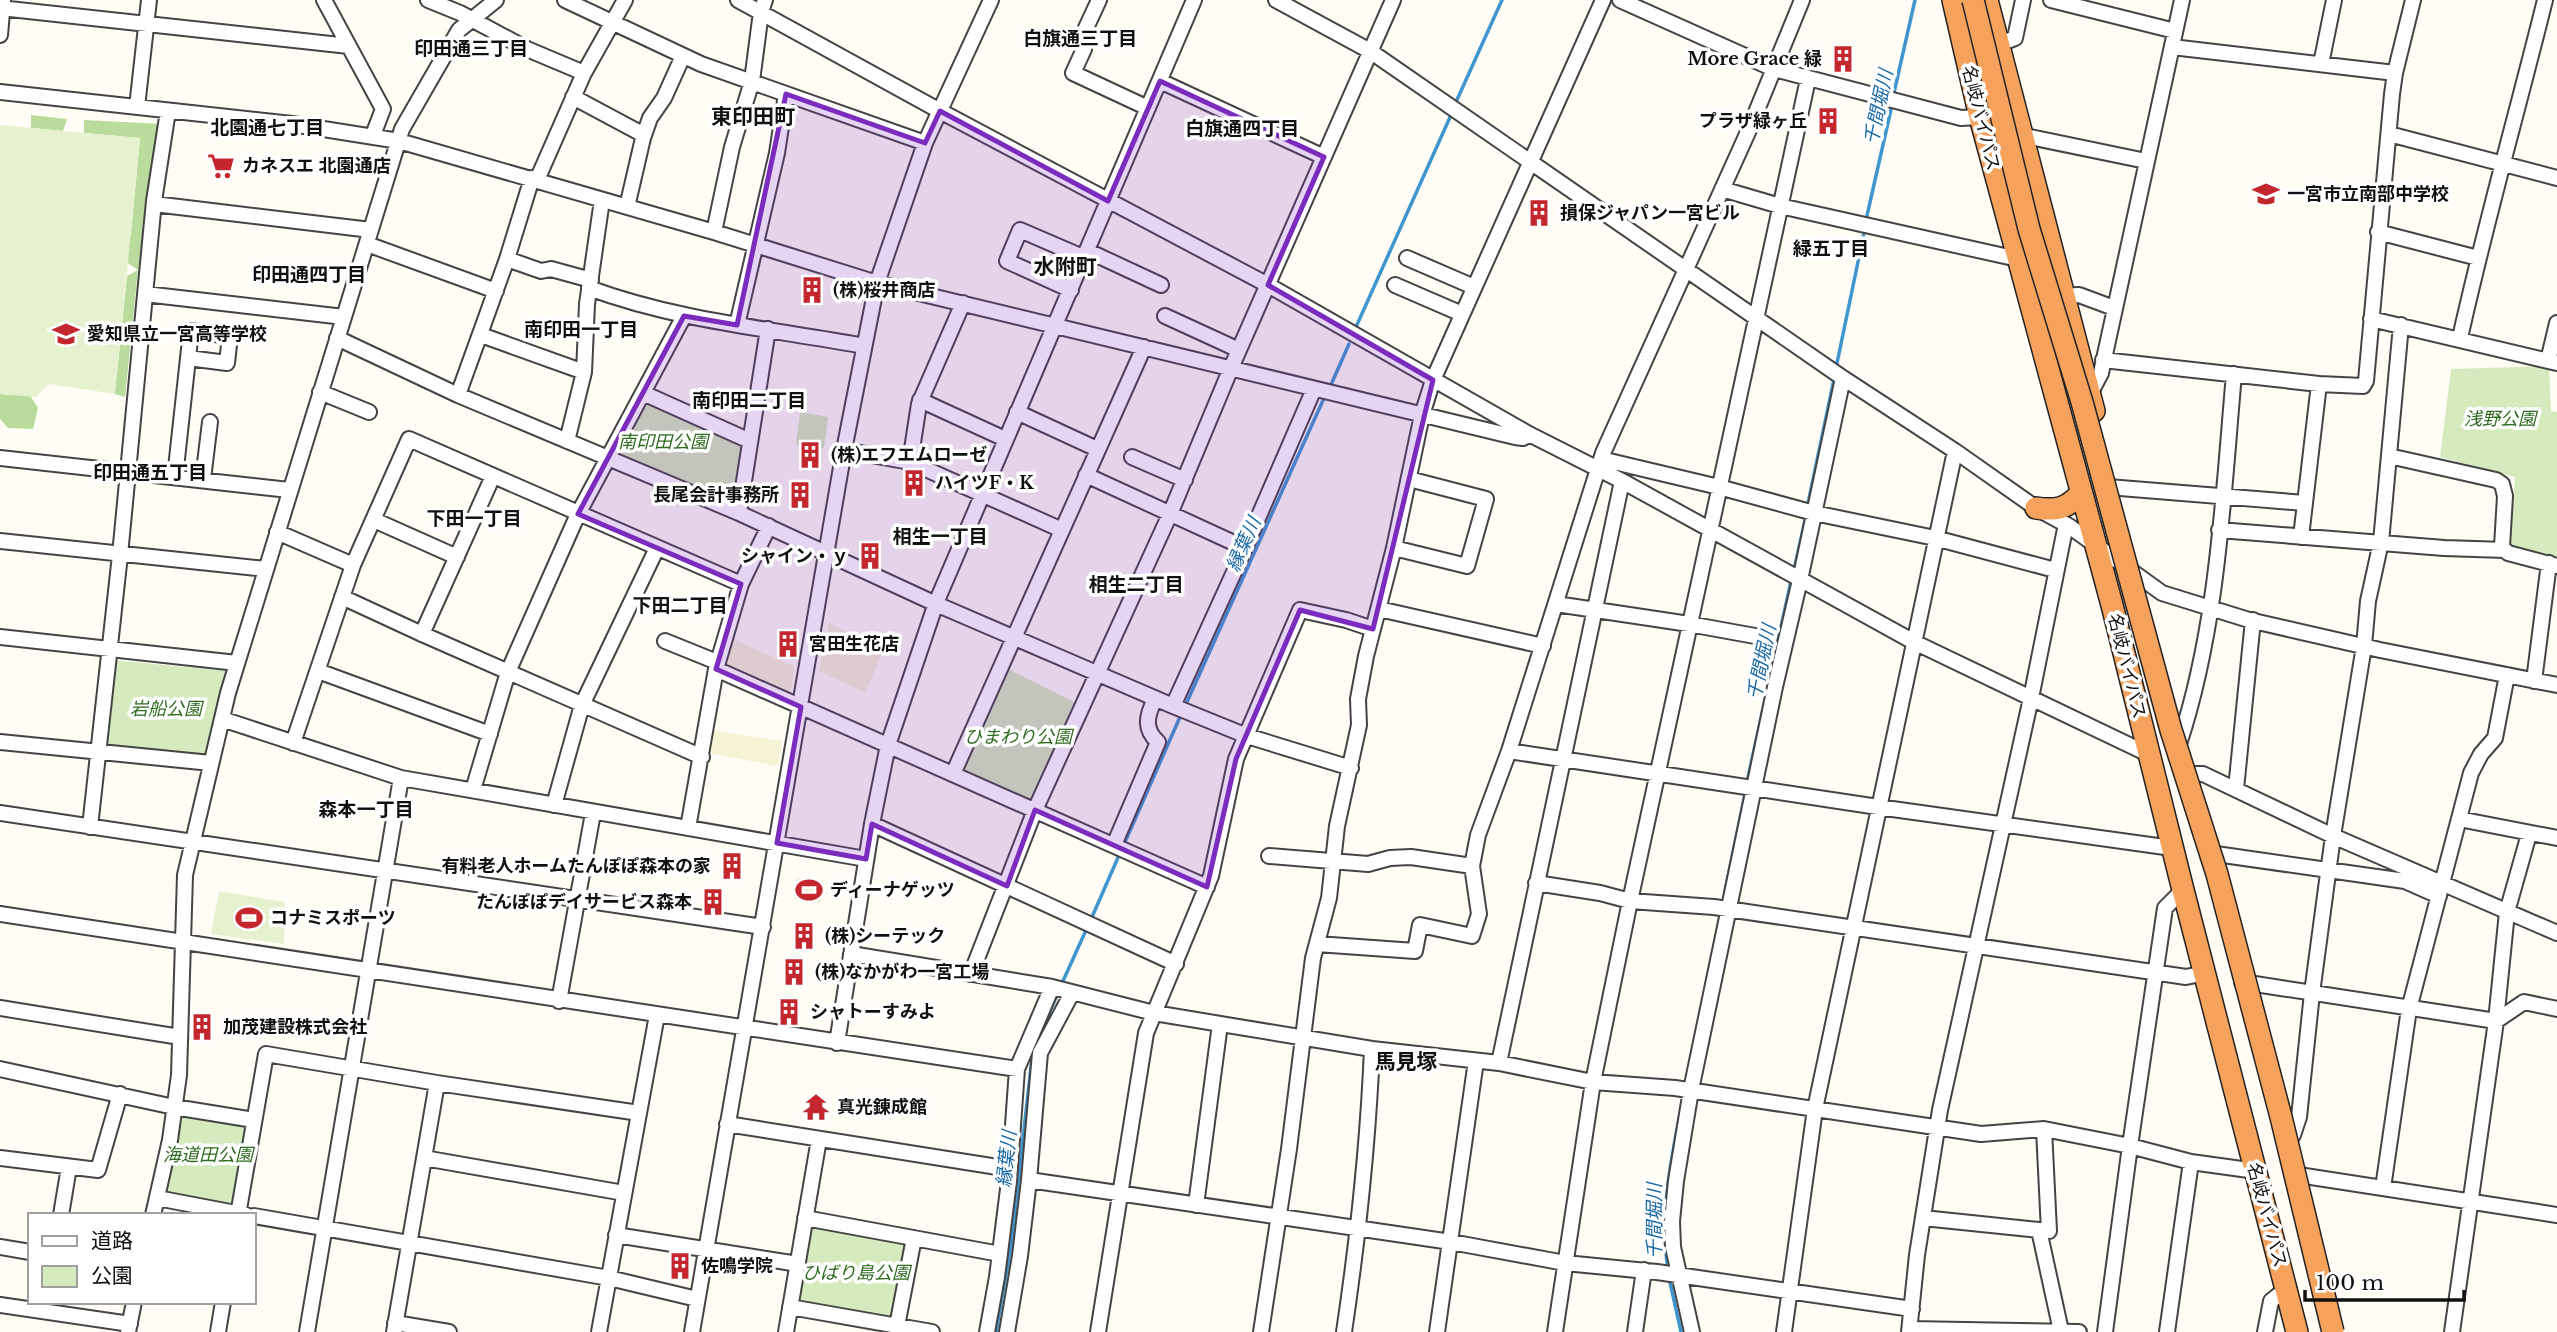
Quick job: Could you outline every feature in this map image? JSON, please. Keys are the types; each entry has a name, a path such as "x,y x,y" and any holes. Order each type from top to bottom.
{"highway":[{"name":"名岐バイパス","path":"1953,0 1980,117 2112,605 2297,1332"},
{"path":"1973,0 2029,229 2082,401 2171,730 2220,888 2281,1117 2331,1332"},
{"name":"名岐バイパス","path":"1987,0 2020,135 2090,394 2108,487 2209,853 2331,1332"},
{"path":"2036,508 2054,510 2066,507 2081,493"}],"street":[{"path":"137,107 149,0"},
{"path":"324,0 383,109 373,135"},
{"path":"428,0 584,74"},
{"path":"153,1213 174,1107 180,1037 185,875 237,663 402,129 458,30 496,0"},
{"path":"565,0 612,20 683,57 925,142"},
{"path":"458,395 535,179 584,74 625,0"},
{"path":"738,0 763,6 940,111 1268,285 1529,434 1599,464 1719,486 1809,511 1935,538 2055,570"},
{"path":"1099,0 1079,43 1084,49 1073,73 1148,108"},
{"path":"837,1043 872,824 888,746 936,604 1194,0"},
{"path":"1276,0 1370,51 1838,374 2036,508 2066,524 2162,593 2253,621 2557,685"},
{"path":"971,974 1035,810 1170,514 1231,368 1393,0"},
{"path":"1261,1332 1317,944 1329,898 1337,826 1359,725 1359,699 1422,415 1433,380 1603,0"},
{"path":"1620,0 1774,69 1961,118 1980,117"},
{"path":"1317,944 1415,951 1420,925 1472,936 1479,914 1472,866 1479,835 1543,646 1599,464 1722,189 1802,0"},
{"path":"1997,45 2015,38 2023,0"},
{"path":"2052,0 2175,32"},
{"path":"2090,394 2101,373 2182,0"},
{"path":"2321,64 2334,0"},
{"path":"2103,360 2319,384 2362,386 2366,381 2395,73 2413,0"},
{"path":"2460,338 2545,0"},
{"path":"692,1332 844,450 877,283 925,142 986,2"},
{"path":"0,35 2,6 147,25 349,46"},
{"path":"714,232 732,147 752,81 763,6"},
{"path":"2172,47 2395,73"},
{"path":"627,207 650,118 664,98 683,57"},
{"path":"1555,1332 1593,1082 1656,775 1808,79"},
{"path":"1160,80 1324,157"},
{"path":"0,93 373,135 535,179 877,283 1515,437 1523,438 1529,434"},
{"path":"737,325 777,153 786,94"},
{"path":"573,97 644,135"},
{"path":"90,827 154,204 169,111"},
{"path":"2389,134 2557,178"},
{"path":"2020,135 2146,161"},
{"path":"1722,189 1780,206 2018,259"},
{"path":"567,441 584,372 590,284 602,200"},
{"path":"154,204 369,237 496,291"},
{"path":"1071,290 1007,261 1020,230 1161,285"},
{"path":"2378,232 2478,258"},
{"path":"1407,258 1474,287"},
{"path":"507,259 541,271 551,269 628,303 684,316 864,346"},
{"path":"1395,285 1462,314"},
{"path":"145,294 344,317"},
{"path":"2063,296 2079,295 2114,307"},
{"path":"910,462 920,400 963,303"},
{"path":"473,790 508,672 578,514 684,316"},
{"path":"1165,316 1239,350"},
{"path":"2371,318 2552,362 2557,323"},
{"path":"2285,1144 2293,1135 2299,1117 2328,869 2364,646 2368,601 2381,542 2400,325"},
{"path":"739,513 768,329"},
{"path":"175,477 176,463 191,331 230,336 227,363 188,358"},
{"path":"481,335 584,372"},
{"path":"337,338 458,395 769,526 936,604 1155,699 1247,736 1351,768"},
{"path":"953,774 1144,347"},
{"path":"1692,1332 1677,1275 1672,1221 1685,1089 1838,374"},
{"path":"2179,744 2192,705 2210,607 2234,374"},
{"path":"2301,537 2319,384"},
{"path":"1172,706 1314,389"},
{"path":"320,392 369,412"},
{"path":"643,393 750,441"},
{"path":"920,400 1005,439"},
{"path":"1017,412 1097,449"},
{"path":"203,479 210,422"},
{"path":"293,743 353,565 409,439 741,584"},
{"path":"844,450 910,462 1062,530"},
{"path":"1784,1332 1815,1109 1955,451"},
{"path":"2389,456 2496,480 2502,484 2505,496 2502,547 2508,553 2553,565 2534,681"},
{"path":"1132,457 1185,480"},
{"path":"0,458 289,490"},
{"path":"1599,464 1622,481 1914,642 2148,754"},
{"path":"1086,475 1245,548"},
{"path":"422,635 493,476"},
{"path":"1394,548 1466,566 1486,499 1409,479"},
{"path":"1499,1063 1622,481"},
{"path":"2108,487 2305,503"},
{"path":"374,520 457,557"},
{"path":"2066,524 2031,698 1937,1128 1910,1330 2079,1332"},
{"path":"688,828 716,665 741,584 769,526"},
{"path":"2219,530 2505,550"},
{"path":"277,532 353,565"},
{"path":"0,541 266,569"},
{"path":"554,805 582,705 657,548"},
{"path":"342,597 422,635 702,757"},
{"path":"1556,604 1766,638"},
{"path":"1379,609 1543,646"},
{"path":"1098,1332 1146,1033 1207,887 1218,851 1236,759 1300,610 1373,629"},
{"path":"2236,789 2253,621"},
{"path":"0,637 237,663"},
{"path":"666,641 801,707 1207,887"},
{"path":"318,670 490,734"},
{"path":"2383,1188 2409,1009 2471,773 2481,754 2495,738 2507,675"},
{"path":"1114,845 1158,743 1149,733 1147,724 1148,713 1155,699"},
{"path":"222,719 401,778 866,859"},
{"path":"0,742 211,763"},
{"path":"1509,751 1564,762 2172,848"},
{"path":"2187,774 2203,775 2236,789 2441,890"},
{"path":"307,1332 401,778"},
{"path":"0,813 763,927"},
{"path":"559,1001 593,813"},
{"path":"2459,819 2557,838"},
{"path":"872,824 1176,964"},
{"path":"2452,1332 2496,1021 2507,912 2529,834"},
{"path":"2209,853 2404,881 2507,912 2557,933"},
{"path":"1269,856 1368,864 1390,858 1411,857 1472,866"},
{"path":"1536,883 1600,893 1630,901 1723,908 2186,977 2204,973"},
{"path":"2105,1332 2165,908 2183,890"},
{"path":"0,914 369,968 559,1001 1017,1069"},
{"path":"851,954 1052,987 1154,1013 1372,1049 1499,1063 1593,1082 1685,1089 1982,1134 2044,1129 2130,1146 2191,1162 2256,1171"},
{"path":"2242,982 2496,1021 2524,1002 2557,1009"},
{"path":"987,1332 1010,1169 1017,1069 1052,987"},
{"path":"1007,1332 1029,1180 1040,1053 1072,993"},
{"path":"0,1008 180,1037"},
{"path":"599,1332 657,1015"},
{"path":"1196,1205 1220,1024"},
{"path":"1344,1332 1360,1229 1370,1111 1372,1049"},
{"path":"241,1213 266,1054 639,1113"},
{"path":"1437,1332 1476,1061"},
{"path":"0,1069 174,1107 254,1120"},
{"path":"437,1083 395,1327 449,1332"},
{"path":"0,1158 97,1170 120,1094"},
{"path":"727,1125 1010,1169"},
{"path":"1923,1218 2049,1231 2044,1129"},
{"path":"786,1332 819,1139"},
{"path":"424,1158 624,1193"},
{"path":"2167,1332 2191,1162"},
{"path":"61,1213 69,1167"},
{"path":"2292,1174 2557,1215"},
{"path":"1029,1180 1451,1242 1565,1263 1650,1271 1912,1309"},
{"path":"157,1198 236,1213"},
{"path":"256,1216 609,1278 697,1299"},
{"path":"805,1218 1000,1254"},
{"path":"2039,1230 2061,1331"},
{"path":"617,1235 798,1264"},
{"path":"897,1326 914,1238"},
{"path":"0,1247 28,1252"},
{"path":"1635,1332 1650,1271"},
{"path":"2265,1332 2272,1301 2286,1289"},
{"path":"0,1305 129,1328 134,1304"},
{"path":"218,1332 223,1304"},
{"path":"790,1307 932,1332"}],"highlighted area":[{"path":"1160,81 1324,157 1268,285 1433,380 1373,629 1300,610 1236,759 1207,887 1035,810 1007,886 872,824 866,859 777,843 801,707 716,669 741,584 578,514 684,316 737,325 786,94 925,143 940,111 1108,201"}],"shaded area":[{"path":"829,623 883,651 865,693 819,671"},
{"path":"731,638 795,667 790,692 787,694 725,667"},
{"path":"712,730 782,741 778,766 708,753"}],"green space":[{"path":"31,115 67,119 63,131 31,128"},
{"path":"84,120 164,126 138,270 128,263 120,250 131,234 140,138 84,133"},
{"name":"愛知県立一宮高等学校","path":"0,125 140,138 115,394 49,384 36,397 0,394"},
{"path":"138,270 125,397 115,394 106,381 117,374 127,276"},
{"name":"浅野公園","path":"2549,366 2551,411 2557,412 2557,560 2510,546 2515,477 2440,457 2451,369"},
{"path":"21,388 38,408 33,429 8,428 0,419 0,394 11,395"},
{"name":"南印田公園","path":"644,399 744,445 736,502 732,505 617,457"},
{"path":"800,412 828,417 824,448 796,445"},
{"name":"岩船公園","path":"113,660 226,671 206,756 104,747"},
{"name":"ひまわり公園","path":"1006,668 1076,703 1032,802 961,772"},
{"name":"ディーナゲッツ","path":"797,878 823,882 820,903 794,899"},
{"name":"コナミスポーツ","path":"219,891 285,902 284,944 211,934"},
{"name":"海道田公園","path":"179,1112 249,1124 237,1208 163,1193"},
{"name":"ひばり島公園","path":"811,1225 905,1242 891,1319 799,1303"}],"waterway":[{"name":"縁葉川","path":"1456,102 1502,0"},
{"name":"千間堀川","path":"1893,97 1915,0"},
{"name":"千間堀川","path":"1866,220 1892,105"},
{"name":"縁葉川","path":"1356,327 1451,115"},
{"name":"千間堀川","path":"1836,368 1865,228"},
{"name":"縁葉川","path":"1330,387 1349,344"},
{"name":"千間堀川","path":"1807,508 1834,379"},
{"name":"縁葉川","path":"1186,704 1325,396"},
{"name":"千間堀川","path":"1794,570 1806,516"},
{"name":"千間堀川","path":"1747,782 1791,581"},
{"name":"縁葉川","path":"1125,842 1180,717"},
{"name":"千間堀川","path":"1725,891 1746,789"},
{"name":"縁葉川","path":"1092,917 1120,853"},
{"name":"縁葉川","path":"1063,981 1087,928"},
{"name":"縁葉川","path":"1039,1036 1058,993"},
{"name":"縁葉川","path":"996,1332 1011,1246 1033,1049"},
{"name":"千間堀川","path":"1668,1270 1665,1213 1679,1119"},
{"name":"千間堀川","path":"1669,1278 1681,1332"}],"place":[{"name":"More Grace 緑","path":"1843,59"},
{"name":"プラザ緑ヶ丘","path":"1828,121"},
{"name":"カネスエ 北園通店","path":"221,166"},
{"name":"一宮市立南部中学校","path":"2266,194"},
{"name":"損保ジャパン一宮ビル","path":"1539,213"},
{"name":"(株)桜井商店","path":"812,290"},
{"name":"愛知県立一宮高等学校","path":"66,334"},
{"name":"(株)エフエムローゼ","path":"810,455"},
{"name":"ハイツF・K","path":"914,483"},
{"name":"長尾会計事務所","path":"800,495"},
{"name":"シャイン・ｙ","path":"870,556"},
{"name":"宮田生花店","path":"788,644"},
{"name":"有料老人ホームたんぽぽ森本の家","path":"732,866"},
{"name":"ディーナゲッツ","path":"809,890"},
{"name":"たんぽぽデイサービス森本","path":"713,902"},
{"name":"コナミスポーツ","path":"249,918"},
{"name":"(株)シーテック","path":"804,936"},
{"name":"(株)なかがわ一宮工場","path":"794,972"},
{"name":"シャトーすみよ","path":"789,1012"},
{"name":"加茂建設株式会社","path":"202,1027"},
{"name":"真光錬成館","path":"816,1107"},
{"name":"佐鳴学院","path":"680,1266"}],"district":[{"name":"白旗通三丁目","path":"1080,38"},
{"name":"印田通三丁目","path":"471,48"},
{"name":"東印田町","path":"753,117"},
{"name":"北園通七丁目","path":"267,127"},
{"name":"白旗通四丁目","path":"1242,128"},
{"name":"緑五丁目","path":"1831,248"},
{"name":"水附町","path":"1065,267"},
{"name":"印田通四丁目","path":"309,274"},
{"name":"南印田一丁目","path":"581,329"},
{"name":"南印田二丁目","path":"749,400"},
{"name":"印田通五丁目","path":"150,472"},
{"name":"下田一丁目","path":"474,518"},
{"name":"相生一丁目","path":"940,536"},
{"name":"相生二丁目","path":"1136,584"},
{"name":"下田二丁目","path":"680,605"},
{"name":"森本一丁目","path":"366,809"},
{"name":"馬見塚","path":"1406,1062"}]}
